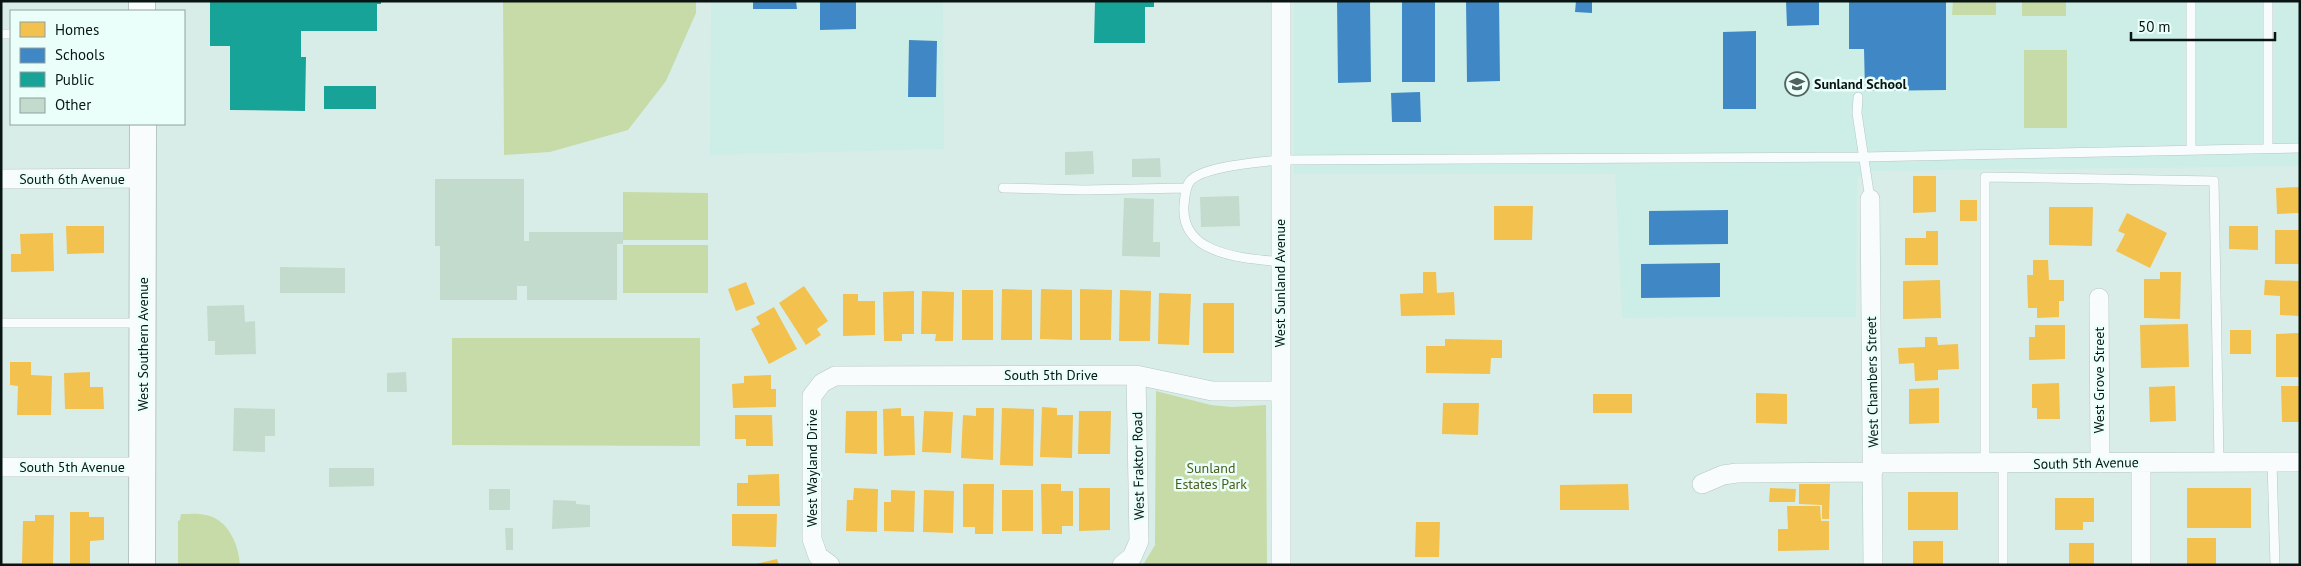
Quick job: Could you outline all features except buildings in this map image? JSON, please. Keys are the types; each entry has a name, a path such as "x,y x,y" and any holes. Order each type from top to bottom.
{"main road":[{"name":"West Southern Avenue","path":"142,565 143,125"}],"street":[{"name":"West Sunland Avenue","path":"1281,1 1281,565"},
{"name":"South 6th Avenue","path":"1,179 143,178"},
{"name":"West Chambers Street","path":"1870,199 1873,565"},
{"name":"West Grove Street","path":"2099,298 2100,463"},
{"name":"South 5th Drive","path":"822,383 835,376 1136,375 1212,391 1281,391"},
{"name":"West Fraktor Road","path":"1127,561 1139,541 1136,375"},
{"name":"West Wayland Drive","path":"822,383 812,396 812,539 824,561"},
{"name":"South 5th Avenue","path":"1702,484 1723,475 1737,473 1873,467 1994,464 2300,462"},
{"path":"2140,463 2141,565"},
{"name":"South 5th Avenue","path":"1,467 142,467"}],"lane":[{"path":"2191,1 2191,150"},
{"path":"2268,1 2268,148"},
{"path":"1858,97 1857,113 1870,199"},
{"path":"1281,262 1219,252 1200,244 1188,228 1184,208 1186,188 1191,180 1205,173 1280,160 1863,157 2300,148"},
{"path":"2004,565 1994,464 1985,177 2214,181 2219,462"},
{"path":"1003,188 1084,190 1186,188"},
{"path":"1,323 142,323"},
{"path":"2272,462 2275,565"}],"shaded area":[{"path":"711,1 943,1 944,149 710,155"},
{"name":"Sunland School","path":"1294,1 2300,1 2300,166 1873,171 1857,177 1856,317 1622,318 1615,174 1294,174"}],"green space":[{"path":"503,1 696,1 696,13 666,81 628,130 550,152 504,155"},
{"path":"1953,1 1996,1 1996,15 1952,15"},
{"path":"2022,1 2066,1 2066,16 2022,16"},
{"path":"2024,50 2067,50 2067,128 2024,128"},
{"path":"623,192 708,193 708,240 623,240"},
{"path":"623,245 708,245 708,293 623,293"},
{"path":"452,338 700,338 700,446 452,445"},
{"name":"Sunland Estates Park","path":"1156,391 1211,405 1232,407 1266,405 1267,565 1143,565 1155,545"},
{"path":"181,514 203,514 214,517 226,527 235,541 240,565 178,565 178,521"}],"place":[{"name":"Sunland School","path":"1797,84"}]}
